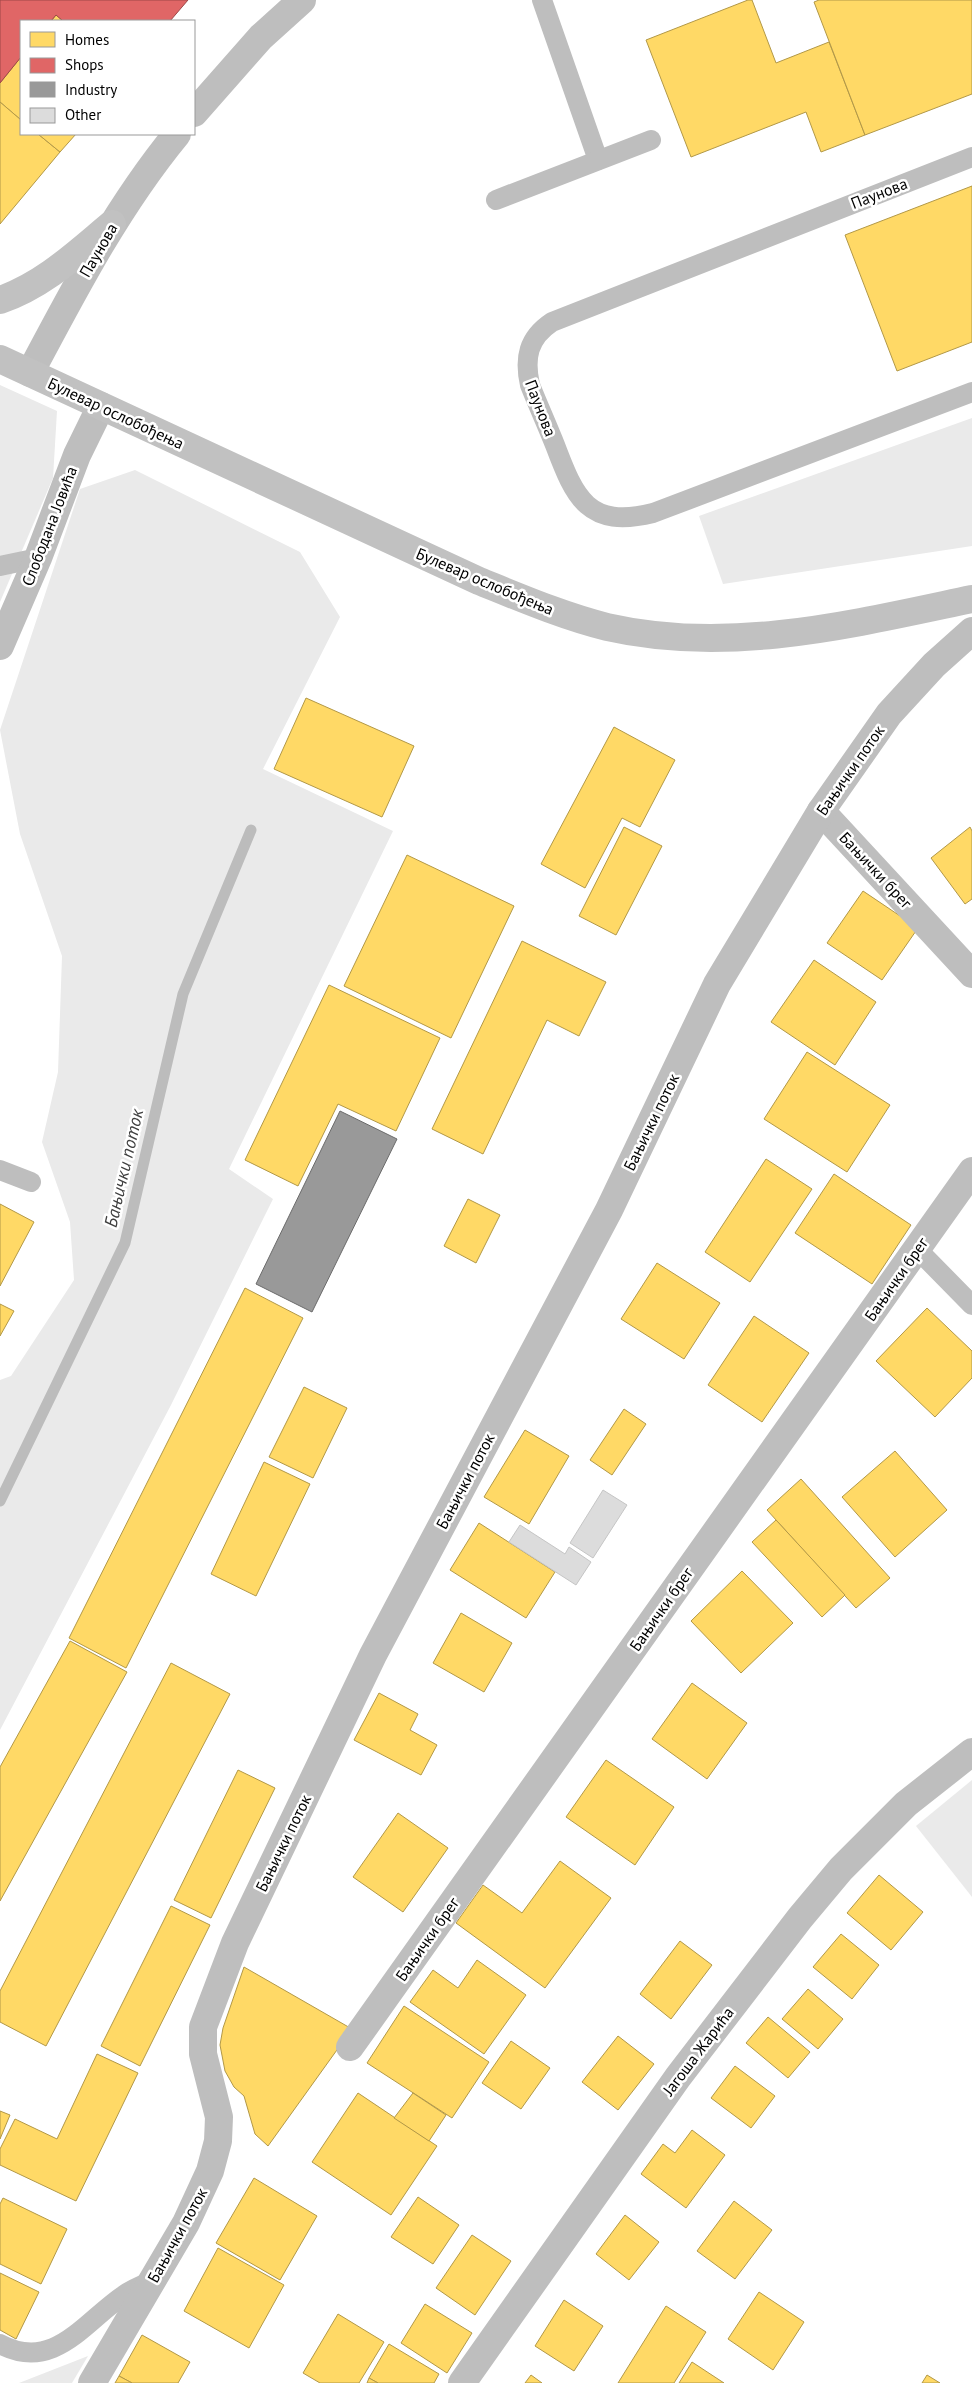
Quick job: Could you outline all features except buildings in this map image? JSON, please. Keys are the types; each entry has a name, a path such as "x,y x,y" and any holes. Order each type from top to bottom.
{"main road":[{"path":"0,300 20,293 54,272 112,224"},
{"name":"Булевар ослобођења","path":"0,359 479,581 558,613 608,627 651,635 705,640 755,637 854,622 972,599"}],"street":[{"path":"195,112 261,37 302,0"},
{"name":"Паунова","path":"30,373 112,224 176,135"},
{"name":"Слободана Јовића","path":"0,646 38,558 77,455 101,406"},
{"name":"Бањички поток","path":"92,2383 201,2193 210,2171 218,2141 218,2117 203,2054 204,2027 236,1943 373,1655 609,1210 717,984 821,811 889,714 934,665 972,631"},
{"name":"Бањички брег","path":"821,811 972,974"},
{"name":"Бањички брег","path":"350,2047 972,1171"},
{"name":"Јагоша Жарића","path":"462,2383 678,2077 800,1918 842,1869 906,1804 972,1752"}],"lane":[{"path":"542,0 598,160"},
{"path":"496,200 651,140"},
{"name":"Паунова","path":"972,157 552,322 539,331 530,347 526,368 530,386 571,487 584,503 599,513 618,518 634,518 653,513 972,392"},
{"path":"0,566 38,558"},
{"path":"0,1170 31,1182"},
{"path":"916,1249 972,1305"},
{"path":"0,2344 12,2351 42,2352 73,2338 123,2296 152,2281"}],"shaded area":[{"path":"0,385 57,411 53,478 0,602"},
{"path":"972,418 972,546 723,584 699,516"},
{"path":"135,470 300,552 340,617 263,769 393,831 229,1169 273,1199 171,1405 0,1730 0,1380 11,1376 74,1280 70,1222 42,1142 58,1072 62,956 20,834 0,730 80,489"},
{"path":"972,1780 972,1897 916,1826"},
{"path":"88,2356 72,2383 19,2383"}],"waterway":[{"name":"Бањички поток","path":"0,1501 125,1243 183,994 251,830"}]}
